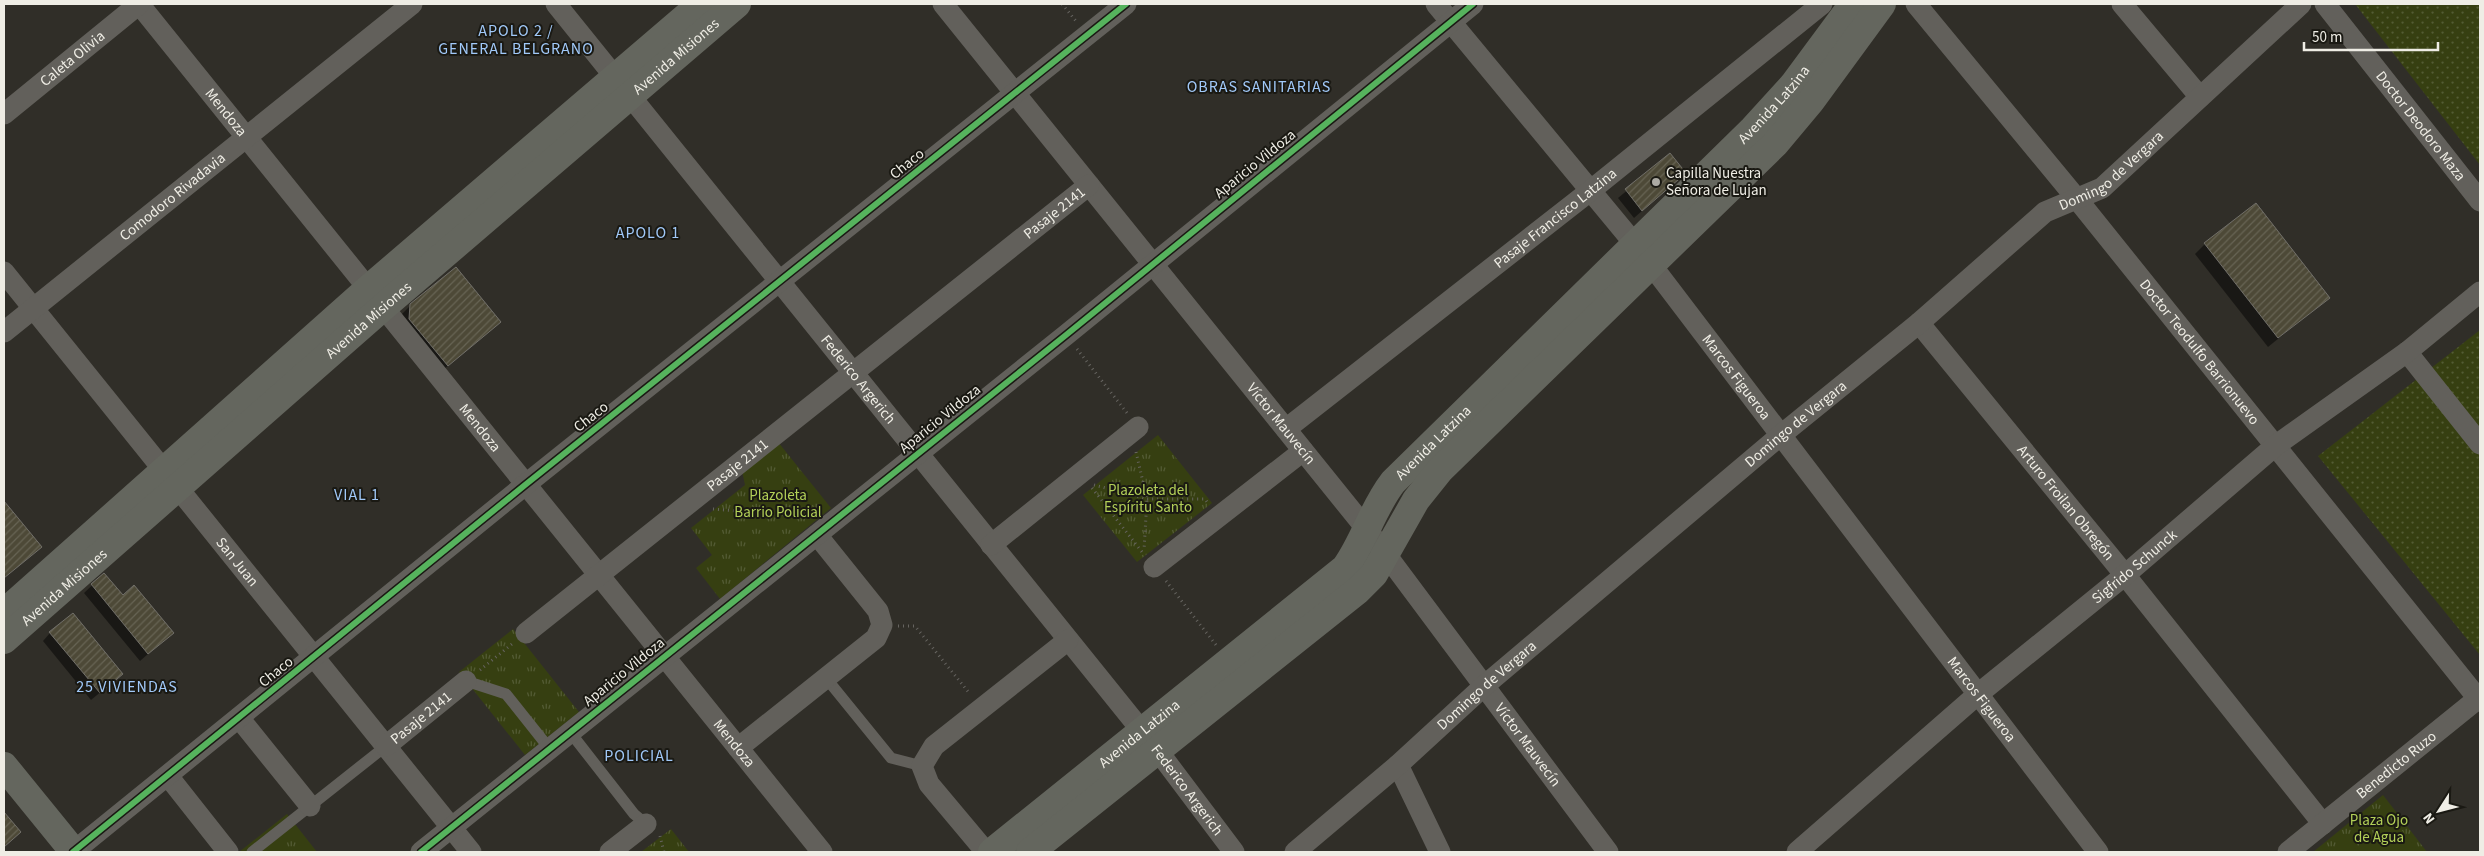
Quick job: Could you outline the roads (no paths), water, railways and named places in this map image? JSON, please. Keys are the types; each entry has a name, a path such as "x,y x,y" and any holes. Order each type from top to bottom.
{"street":[{"name":"Caleta Olivia","path":"4,114 139,4"},
{"name":"Mendoza","path":"139,4 374,299 738,748 812,849"},
{"name":"Comodoro Rivadavia","path":"4,332 412,4"},
{"name":"Federico Argerich","path":"556,4 1150,741 1234,852"},
{"name":"Avenida Misiones","path":"623,86 700,4"},
{"name":"Avenida Misiones","path":"4,640 171,479 374,299 623,86 736,4"},
{"name":"Víctor Mauvecín","path":"943,4 1365,528 1608,852"},
{"name":"Chaco","path":"73,852 525,485 1126,4"},
{"name":"Marcos Figueroa","path":"1436,4 1643,255 2098,852"},
{"name":"Aparicio Vildoza","path":"421,852 663,656 1066,335 1152,263 1473,4"},
{"name":"Pasaje Francisco Latzina","path":"1286,429 1590,192 1822,4"},
{"name":"Avenida Latzina","path":"992,852 1150,741 1357,591 1374,574 1416,500 1440,470 1643,255 1793,85 1853,4"},
{"name":"Avenida Latzina","path":"1030,852 1150,741 1229,662 1345,568 1360,547 1365,528 1379,500 1393,482 1643,255 1775,144 1811,101 1882,4"},
{"name":"Doctor Teodulfo Barrionuevo","path":"1916,4 2078,199 2480,699"},
{"path":"2122,4 2200,97"},
{"name":"Domingo de Vergara","path":"1295,852 1398,765 1484,686 1781,435 1919,323 2045,212 2102,188 2301,4"},
{"name":"Doctor Deodoro Maza","path":"2325,4 2480,201"},
{"name":"Pasaje 2141","path":"526,633 1089,185"},
{"name":"San Juan","path":"4,272 471,852"},
{"name":"Sigfrido Schunck","path":"1797,852 1977,695 2125,575 2275,446 2407,352 2480,292"},
{"name":"Arturo Froilan Obregón","path":"1919,323 2125,575 2323,824"},
{"path":"2407,352 2480,444"},
{"path":"991,545 1138,426"},
{"path":"1154,567 1303,451"},
{"name":"Avenida Misiones","path":"4,613 171,479"},
{"path":"738,748 876,638 882,625 878,611 817,535"},
{"path":"986,852 929,784 922,766 934,746 1068,640"},
{"name":"Pasaje 2141","path":"386,746 466,681"},
{"name":"Benedicto Ruzo","path":"2288,852 2480,699"},
{"path":"240,718 310,806"},
{"path":"1398,765 1440,852"},
{"path":"4,766 73,852"},
{"path":"168,776 228,852"},
{"path":"610,852 646,824"}],"lane":[{"path":"826,678 891,758 922,766"},
{"path":"466,681 506,694 549,748"},
{"path":"570,732 634,814 646,824"},
{"path":"252,852 386,746"}],"place":[{"name":"Capilla Nuestra Señora de Lujan","path":"1656,182"}],"district":[{"name":"APOLO 2 / GENERAL BELGRANO","path":"516,40"},
{"name":"OBRAS SANITARIAS","path":"1259,87"},
{"name":"APOLO 1","path":"648,233"},
{"name":"VIAL 1","path":"357,495"},
{"name":"25 VIVIENDAS","path":"127,687"},
{"name":"POLICIAL","path":"639,756"}],"park label":[{"name":"Plazoleta del Espíritu Santo","path":"1148,498"},
{"name":"Plazoleta Barrio Policial","path":"778,504"},
{"name":"Plaza Ojo de Agua","path":"2379,828"}]}
